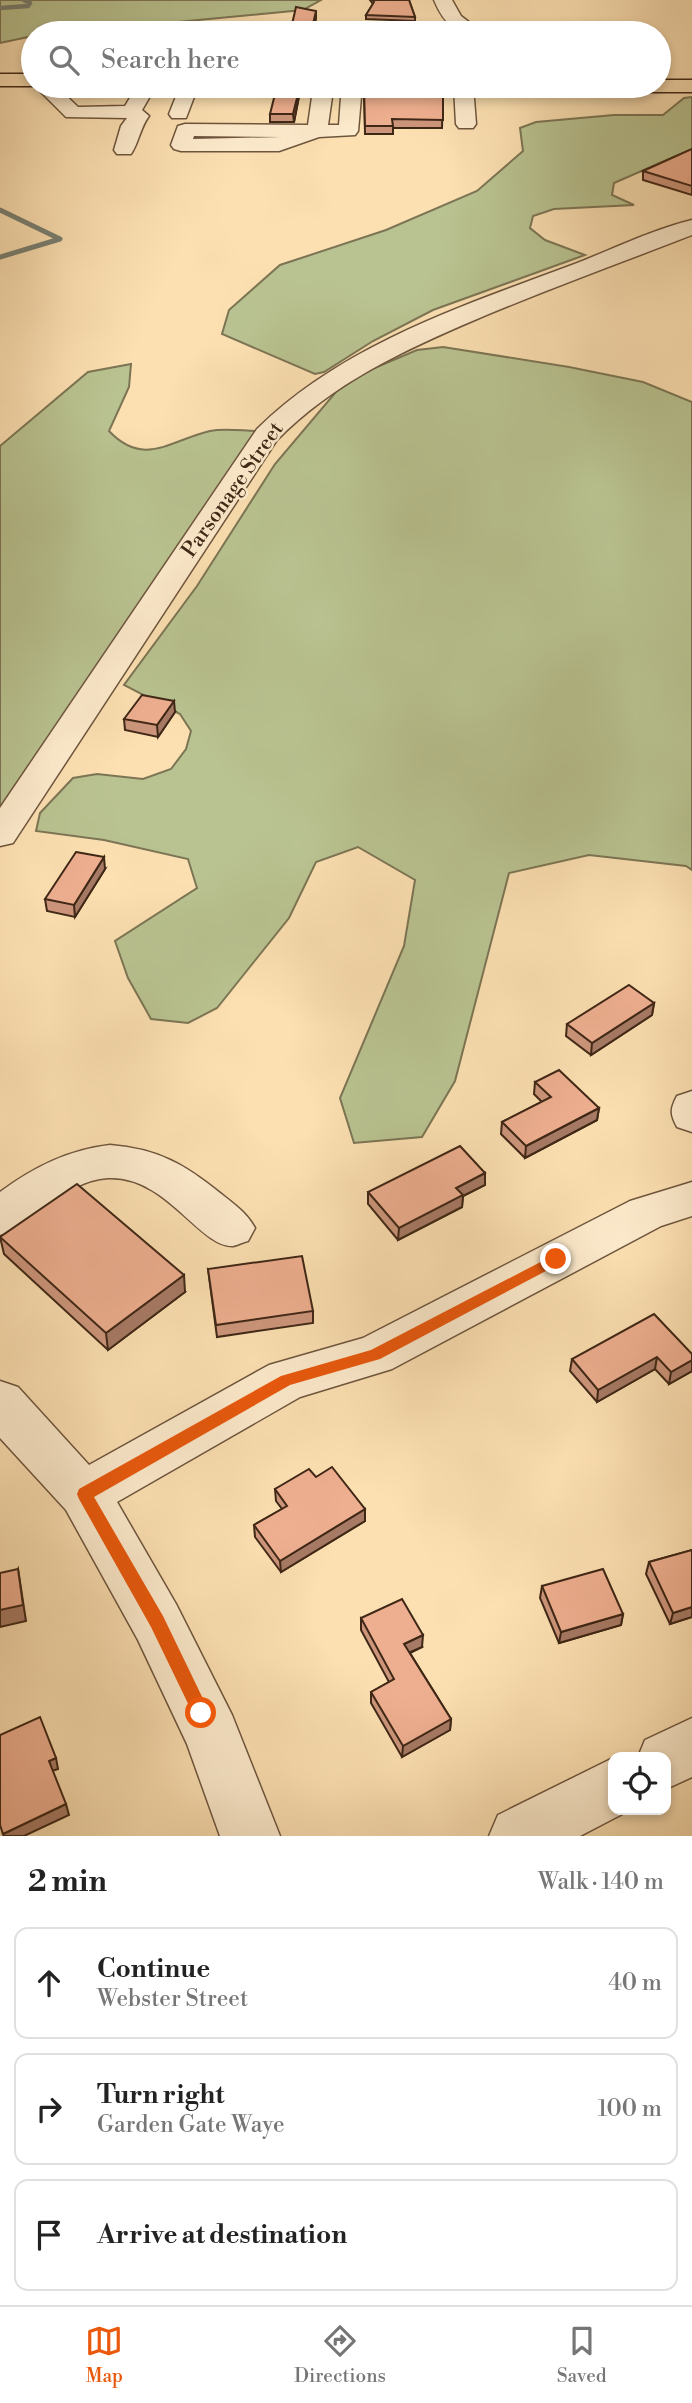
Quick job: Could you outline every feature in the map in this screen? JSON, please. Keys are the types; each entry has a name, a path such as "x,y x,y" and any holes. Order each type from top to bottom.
{"main road":[{"path":"0,80 21,80"},
{"path":"671,86 692,86"}],"street":[{"path":"443,0 456,21"},
{"path":"57,98 73,113 131,112 139,116 131,126 124,150"},
{"path":"131,112 139,98"},
{"path":"179,114 184,98"},
{"path":"317,131 325,98"},
{"path":"317,131 279,145 181,145 185,130 348,131 348,98"},
{"path":"464,98 466,124"},
{"name":"Parsonage Street","path":"0,835 267,435 292,408 347,372 474,310 692,227"},
{"path":"692,1107 692,1116"},
{"path":"0,1217 39,1185 74,1166 120,1162 156,1170 232,1228"},
{"path":"84,1494 286,1380 375,1354 646,1213 692,1199"},
{"path":"0,1402 37,1446 84,1494 157,1622 201,1713 250,1836"},
{"path":"671,1757 692,1746"},
{"path":"519,1836 608,1790"}],"green space":[{"path":"0,0 321,0 303,10 188,21 21,21 21,39 0,43"},
{"path":"692,97 692,149 614,183 612,195 634,205 554,209 533,216 530,228 545,240 585,255 433,310 373,341 324,372 315,374 222,334 229,310 280,265 386,230 477,191 523,151 520,128 536,122 614,115 663,115 684,98"},
{"path":"443,347 643,382 692,402 692,870 686,866 589,855 509,873 455,1081 422,1137 354,1143 340,1098 404,946 415,880 358,847 316,862 289,918 217,1008 188,1023 151,1019 128,978 115,941 197,888 188,859 104,840 36,831 40,813 73,778 97,774 143,779 171,769 186,749 191,731 180,714 124,685 197,586 275,464 346,380 417,350"},
{"path":"131,364 129,387 109,431 122,442 146,450 210,431 259,431 0,811 0,446 88,372"}],"building":[{"path":"373,0 409,0 415,17 366,15"},
{"path":"296,7 316,11 314,21 293,21"},
{"path":"274,98 297,98 293,114 270,114"},
{"path":"364,98 443,98 443,120 392,119 393,126 365,126"},
{"path":"692,149 692,186 643,171"},
{"path":"142,695 174,701 157,725 124,719"},
{"path":"76,852 104,857 74,905 45,899"},
{"path":"629,985 654,1003 592,1043 567,1024"},
{"path":"559,1070 599,1108 526,1146 502,1122 551,1097 535,1082"},
{"path":"460,1146 485,1173 456,1188 463,1195 399,1228 368,1192"},
{"path":"77,1184 184,1275 106,1333 0,1237"},
{"path":"302,1256 313,1311 216,1325 208,1269"},
{"path":"654,1314 692,1354 692,1360 671,1372 657,1357 598,1390 572,1359"},
{"path":"332,1467 365,1509 280,1561 254,1525 287,1506 275,1489 309,1469 316,1477"},
{"path":"692,1550 692,1607 673,1613 649,1562"},
{"path":"18,1569 23,1605 0,1610 0,1573"},
{"path":"603,1569 623,1614 561,1632 542,1586"},
{"path":"402,1599 423,1635 404,1644 451,1719 403,1746 371,1692 394,1679 361,1618"},
{"path":"40,1717 56,1758 49,1761 66,1804 3,1834 0,1825 0,1735"}],"waterway":[{"path":"0,8 28,6 30,3 24,0"},
{"path":"0,210 60,239 0,257"}],"route":[{"path":"201,1713 157,1622 84,1494 286,1380 375,1354 556,1259"}]}
